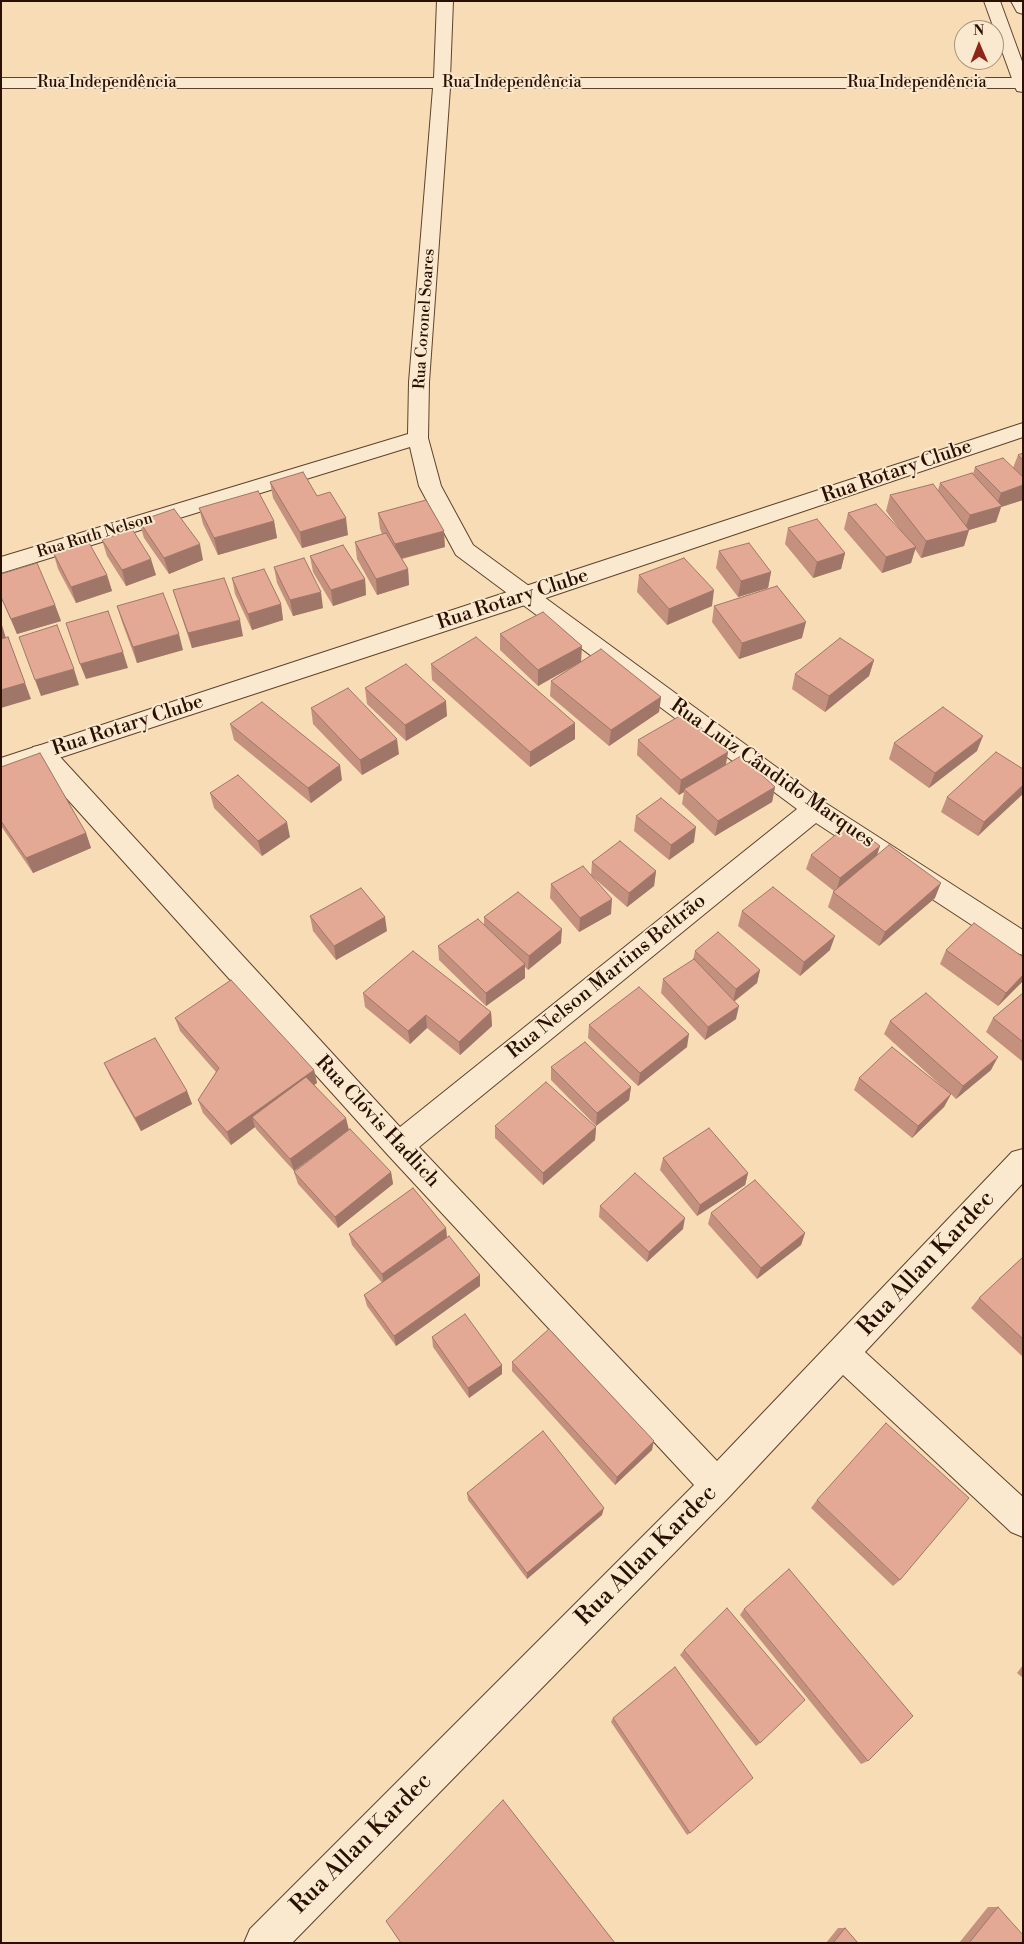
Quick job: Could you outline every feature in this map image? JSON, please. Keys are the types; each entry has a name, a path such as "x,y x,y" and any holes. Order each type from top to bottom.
{"street":[{"name":"Rua Coronel Soares","path":"445,1 442,83 419,382 418,438 430,486 464,550 526,596"},
{"path":"992,1 1022,84"},
{"path":"1020,1 1023,9"},
{"name":"Rua Independência","path":"1,83 1022,84"},
{"name":"Rua Rotary Clube","path":"1,768 526,596 1023,430"},
{"name":"Rua Ruth Nelson","path":"1,565 418,438"},
{"name":"Rua Luiz Cândido Marques","path":"526,596 815,809 1023,944"},
{"name":"Rua Clóvis Hadlich","path":"42,754 398,1146 717,1486"},
{"name":"Rua Nelson Martins Beltrão","path":"398,1146 815,809"},
{"name":"Rua Allan Kardec","path":"264,1943 717,1486 1023,1162"},
{"path":"843,1353 1023,1520"}],"building":[{"path":"1023,453 1023,460 1018,455"},
{"path":"1003,458 1023,477 1023,485 1001,493 975,467"},
{"path":"303,472 317,496 330,492 346,518 300,532 270,482"},
{"path":"972,473 1002,506 970,515 940,483"},
{"path":"933,484 969,530 926,541 890,495"},
{"path":"258,491 274,521 214,538 199,508"},
{"path":"426,500 444,531 395,544 378,513"},
{"path":"876,504 916,547 886,557 848,513"},
{"path":"174,509 200,544 164,558 139,521"},
{"path":"817,519 845,553 817,562 788,528"},
{"path":"132,529 151,559 122,570 102,540"},
{"path":"386,533 408,569 376,579 355,542"},
{"path":"88,541 107,575 71,587 53,552"},
{"path":"749,543 771,572 741,581 719,551"},
{"path":"343,545 365,579 331,590 310,556"},
{"path":"304,558 321,592 290,600 274,567"},
{"path":"684,558 714,590 669,609 639,575"},
{"path":"37,563 55,605 11,619 1,597 1,574"},
{"path":"264,569 281,604 248,614 232,578"},
{"path":"224,578 240,620 188,633 173,590"},
{"path":"777,586 806,622 742,643 714,606"},
{"path":"163,593 179,634 133,647 117,606"},
{"path":"108,611 123,652 80,664 66,623"},
{"path":"543,612 582,646 538,670 500,634"},
{"path":"57,625 74,669 35,680 19,637"},
{"path":"8,637 25,683 1,690 1,639"},
{"path":"476,637 575,723 530,752 431,664"},
{"path":"840,638 874,660 829,696 795,674"},
{"path":"601,649 661,697 611,730 551,681"},
{"path":"406,664 446,701 405,725 365,688"},
{"path":"348,688 397,739 360,760 311,708"},
{"path":"262,702 340,765 308,788 230,724"},
{"path":"943,707 983,736 935,773 894,743"},
{"path":"685,713 728,752 681,780 638,740"},
{"path":"996,752 1023,769 1023,785 984,822 947,797"},
{"path":"40,753 86,833 26,858 1,821 1,767"},
{"path":"741,756 775,787 718,821 684,789"},
{"path":"238,775 287,822 258,841 210,793"},
{"path":"661,798 696,827 671,845 636,816"},
{"path":"850,823 880,846 840,878 811,855"},
{"path":"620,841 656,871 629,893 592,862"},
{"path":"889,845 941,883 885,932 833,892"},
{"path":"583,866 612,899 580,918 551,884"},
{"path":"773,887 835,936 804,962 742,911"},
{"path":"361,888 385,917 334,946 310,916"},
{"path":"518,892 562,929 529,956 484,917"},
{"path":"478,919 525,964 486,993 438,946"},
{"path":"974,923 1023,957 1023,975 1006,993 946,950"},
{"path":"718,932 760,970 736,989 695,951"},
{"path":"413,951 491,1012 459,1042 426,1015 408,1031 363,993"},
{"path":"694,959 739,1006 708,1027 663,979"},
{"path":"231,980 314,1070 227,1132 198,1100 219,1068 175,1018"},
{"path":"639,987 689,1034 640,1073 589,1025"},
{"path":"926,993 998,1057 963,1086 890,1021"},
{"path":"1023,993 1023,1042 993,1018"},
{"path":"155,1038 187,1091 135,1118 104,1063"},
{"path":"585,1042 631,1087 597,1113 551,1067"},
{"path":"892,1047 951,1094 918,1126 859,1078"},
{"path":"306,1077 346,1118 290,1159 252,1117"},
{"path":"546,1082 596,1127 543,1173 495,1126"},
{"path":"709,1128 748,1173 700,1205 663,1158"},
{"path":"350,1129 391,1172 335,1217 294,1172"},
{"path":"635,1173 685,1218 649,1252 600,1206"},
{"path":"755,1180 805,1233 761,1268 711,1213"},
{"path":"413,1188 446,1228 382,1274 349,1234"},
{"path":"449,1236 480,1275 394,1336 364,1295"},
{"path":"1023,1257 1023,1339 979,1298"},
{"path":"465,1314 502,1365 468,1388 432,1337"},
{"path":"549,1329 654,1441 617,1477 512,1362"},
{"path":"886,1423 969,1498 900,1580 817,1500"},
{"path":"543,1431 604,1508 527,1573 467,1493"},
{"path":"789,1569 913,1716 868,1761 744,1609"},
{"path":"727,1608 805,1700 760,1743 684,1650"},
{"path":"675,1667 753,1778 690,1833 613,1718"},
{"path":"503,1800 615,1943 401,1943 386,1921"},
{"path":"998,1907 1023,1935 1023,1943 969,1943"},
{"path":"845,1928 858,1943 833,1943"}]}
